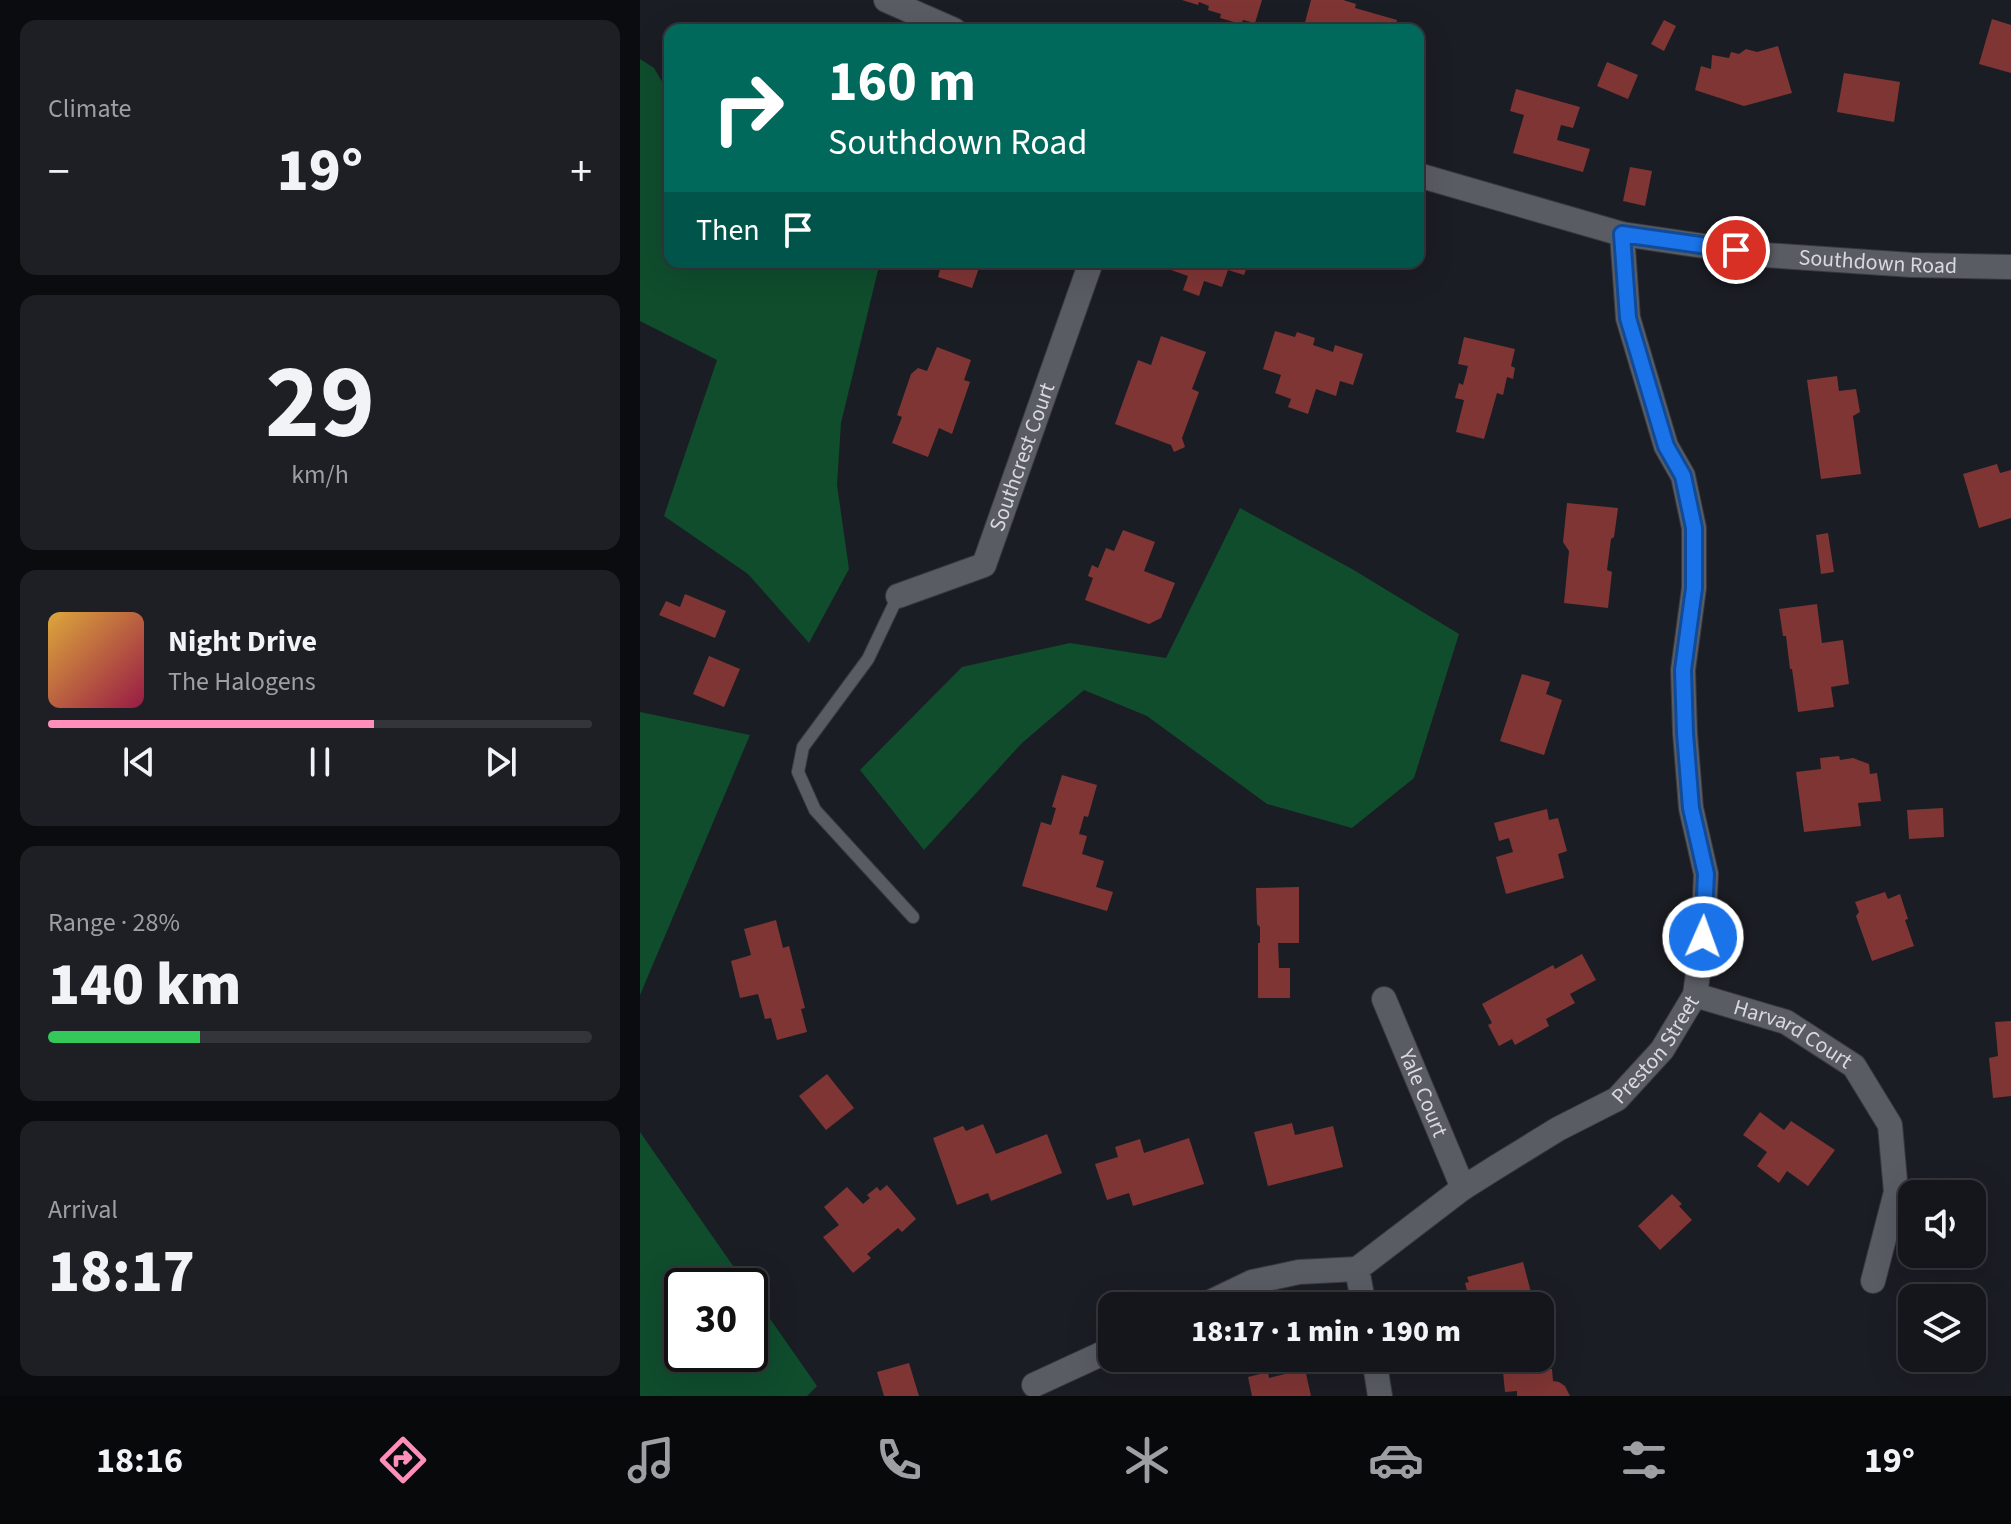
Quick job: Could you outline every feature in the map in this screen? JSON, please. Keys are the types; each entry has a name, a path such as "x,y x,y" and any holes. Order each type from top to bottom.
{"street":[{"path":"886,0 940,24"},
{"name":"Southdown Road","path":"1424,177 1622,234 1765,255 1912,265 2011,267"},
{"name":"Preston Street","path":"1357,1269 1463,1188 1558,1129 1617,1099 1662,1050 1695,995 1703,937 1706,874 1691,808 1683,670 1694,588 1694,528 1683,476 1666,446 1628,318 1622,234"},
{"name":"Southcrest Court","path":"898,596 984,565 1089,268"},
{"name":"Harvard Court","path":"1695,995 1786,1022 1854,1066 1890,1125 1895,1179 1896,1192 1873,1281"},
{"name":"Yale Court","path":"1384,999 1463,1188"},
{"path":"1231,1292 1252,1282 1299,1272 1357,1269 1361,1292"},
{"path":"1034,1385 1098,1355"},
{"path":"1376,1372 1380,1396"}],"lane":[{"path":"898,596 868,659 803,747 798,772 815,810 913,917"}],"green space":[{"path":"640,59 654,68 664,85 664,268 879,268 841,423 837,485 849,569 809,643 748,574 664,516 717,360 640,321"},
{"path":"1240,508 1352,569 1459,634 1414,778 1352,828 1267,804 1147,716 1084,690 1022,743 924,850 860,770 962,667 1070,643 1166,658"},
{"path":"640,712 750,735 640,995"},
{"path":"640,1132 734,1268 664,1268 664,1372 768,1372 768,1316 817,1386 807,1396 640,1396"}],"building":[{"path":"1182,0 1262,0 1255,23 1243,20 1241,24 1220,18 1221,14 1208,10 1209,6"},
{"path":"1311,0 1343,0 1356,4 1355,8 1397,20 1396,24 1305,24"},
{"path":"1992,19 2011,25 2011,73 1979,64"},
{"path":"1664,20 1676,26 1664,51 1651,44"},
{"path":"1778,46 1792,93 1744,106 1695,90 1701,66 1711,69 1712,55 1729,58 1731,52 1739,54 1746,49 1757,52"},
{"path":"1607,62 1638,75 1628,99 1597,86"},
{"path":"1844,73 1900,82 1894,122 1837,112"},
{"path":"1516,89 1580,107 1573,128 1561,125 1557,140 1590,149 1583,172 1513,153 1524,115 1510,111"},
{"path":"1630,167 1652,171 1645,206 1623,201"},
{"path":"940,268 979,268 972,288 938,277"},
{"path":"1247,268 1244,275 1228,270 1222,287 1204,281 1199,296 1183,290 1188,276 1171,270"},
{"path":"1275,331 1295,337 1297,332 1315,338 1313,345 1333,352 1335,345 1363,354 1353,385 1340,381 1336,396 1316,389 1308,414 1288,407 1291,399 1275,393 1281,375 1263,369"},
{"path":"1161,336 1206,352 1192,389 1199,392 1182,438 1185,447 1174,452 1171,445 1115,424 1138,360 1151,365"},
{"path":"1464,337 1515,349 1511,366 1515,368 1513,379 1507,377 1503,395 1497,393 1484,439 1456,432 1464,400 1455,398 1459,383 1463,385 1468,366 1458,364"},
{"path":"937,347 971,360 964,380 970,382 952,434 939,428 928,457 892,443 902,417 897,415 911,374 918,368 927,371"},
{"path":"1837,376 1839,391 1856,389 1860,412 1853,416 1861,474 1821,479 1807,380"},
{"path":"1997,464 2000,473 2011,470 2011,518 1979,528 1963,474"},
{"path":"1567,503 1618,508 1607,570 1612,572 1608,608 1564,603 1569,551 1563,542"},
{"path":"1123,530 1155,542 1144,571 1175,583 1161,618 1149,624 1085,600 1093,578 1088,576 1092,565 1098,568 1106,548 1114,551"},
{"path":"1828,533 1834,572 1821,574 1816,535"},
{"path":"685,594 726,611 715,638 659,615 666,601 680,607"},
{"path":"1817,604 1822,643 1843,640 1849,684 1831,687 1834,707 1798,712 1779,609"},
{"path":"709,656 740,669 724,707 693,694"},
{"path":"1522,674 1550,682 1546,694 1562,700 1544,755 1500,741"},
{"path":"1839,756 1840,760 1853,758 1869,764 1870,774 1877,773 1881,801 1858,803 1861,826 1804,832 1796,772 1821,769 1820,758"},
{"path":"1062,775 1097,785 1088,817 1084,816 1079,834 1087,836 1082,854 1104,861 1096,887 1113,892 1107,911 1022,886 1041,822 1051,825 1056,808 1052,807"},
{"path":"1943,808 1944,837 1909,839 1907,810"},
{"path":"1547,809 1549,820 1558,818 1567,851 1558,854 1564,878 1506,894 1496,857 1513,852 1509,838 1499,841 1494,823"},
{"path":"1299,887 1299,943 1278,943 1279,968 1290,968 1290,998 1258,998 1260,927 1257,924 1256,888"},
{"path":"1885,892 1888,899 1900,894 1914,946 1872,961 1856,916 1859,912 1855,902"},
{"path":"776,920 783,948 789,946 805,1008 801,1009 807,1032 777,1040 771,1018 765,1019 758,994 740,998 731,961 751,955 744,929"},
{"path":"1582,954 1596,980 1570,994 1575,1003 1546,1019 1549,1026 1515,1045 1512,1039 1499,1046 1482,1004 1553,965 1555,969"},
{"path":"2011,1021 2011,1096 1993,1098 1989,1058 1998,1056 1995,1022"},
{"path":"827,1074 854,1108 826,1130 799,1096"},
{"path":"1760,1112 1784,1130 1791,1121 1835,1150 1808,1186 1787,1171 1779,1183 1757,1166 1767,1152 1743,1135"},
{"path":"1292,1123 1295,1135 1333,1126 1343,1167 1268,1186 1254,1132"},
{"path":"983,1124 996,1154 1047,1134 1062,1173 991,1201 988,1193 957,1205 933,1138 963,1126 966,1131"},
{"path":"1189,1138 1204,1184 1133,1206 1129,1193 1107,1200 1095,1164 1118,1157 1115,1147 1140,1139 1144,1153"},
{"path":"887,1185 916,1219 902,1232 898,1228 867,1254 871,1258 853,1273 823,1237 839,1225 824,1207 847,1187 863,1204 870,1198 867,1195 877,1187 880,1191"},
{"path":"1672,1194 1692,1220 1660,1250 1638,1226"},
{"path":"1523,1262 1531,1292 1467,1292 1467,1277"},
{"path":"909,1363 919,1396 884,1396 877,1372"},
{"path":"1268,1372 1269,1378 1306,1372 1311,1396 1252,1396 1248,1377"},
{"path":"1503,1372 1552,1372 1553,1381 1565,1386 1570,1396 1517,1396 1517,1391 1505,1392"}],"route":[{"path":"1703,937 1706,874 1691,808 1683,670 1694,588 1694,528 1683,476 1666,446 1628,318 1622,234 1736,250"}]}
